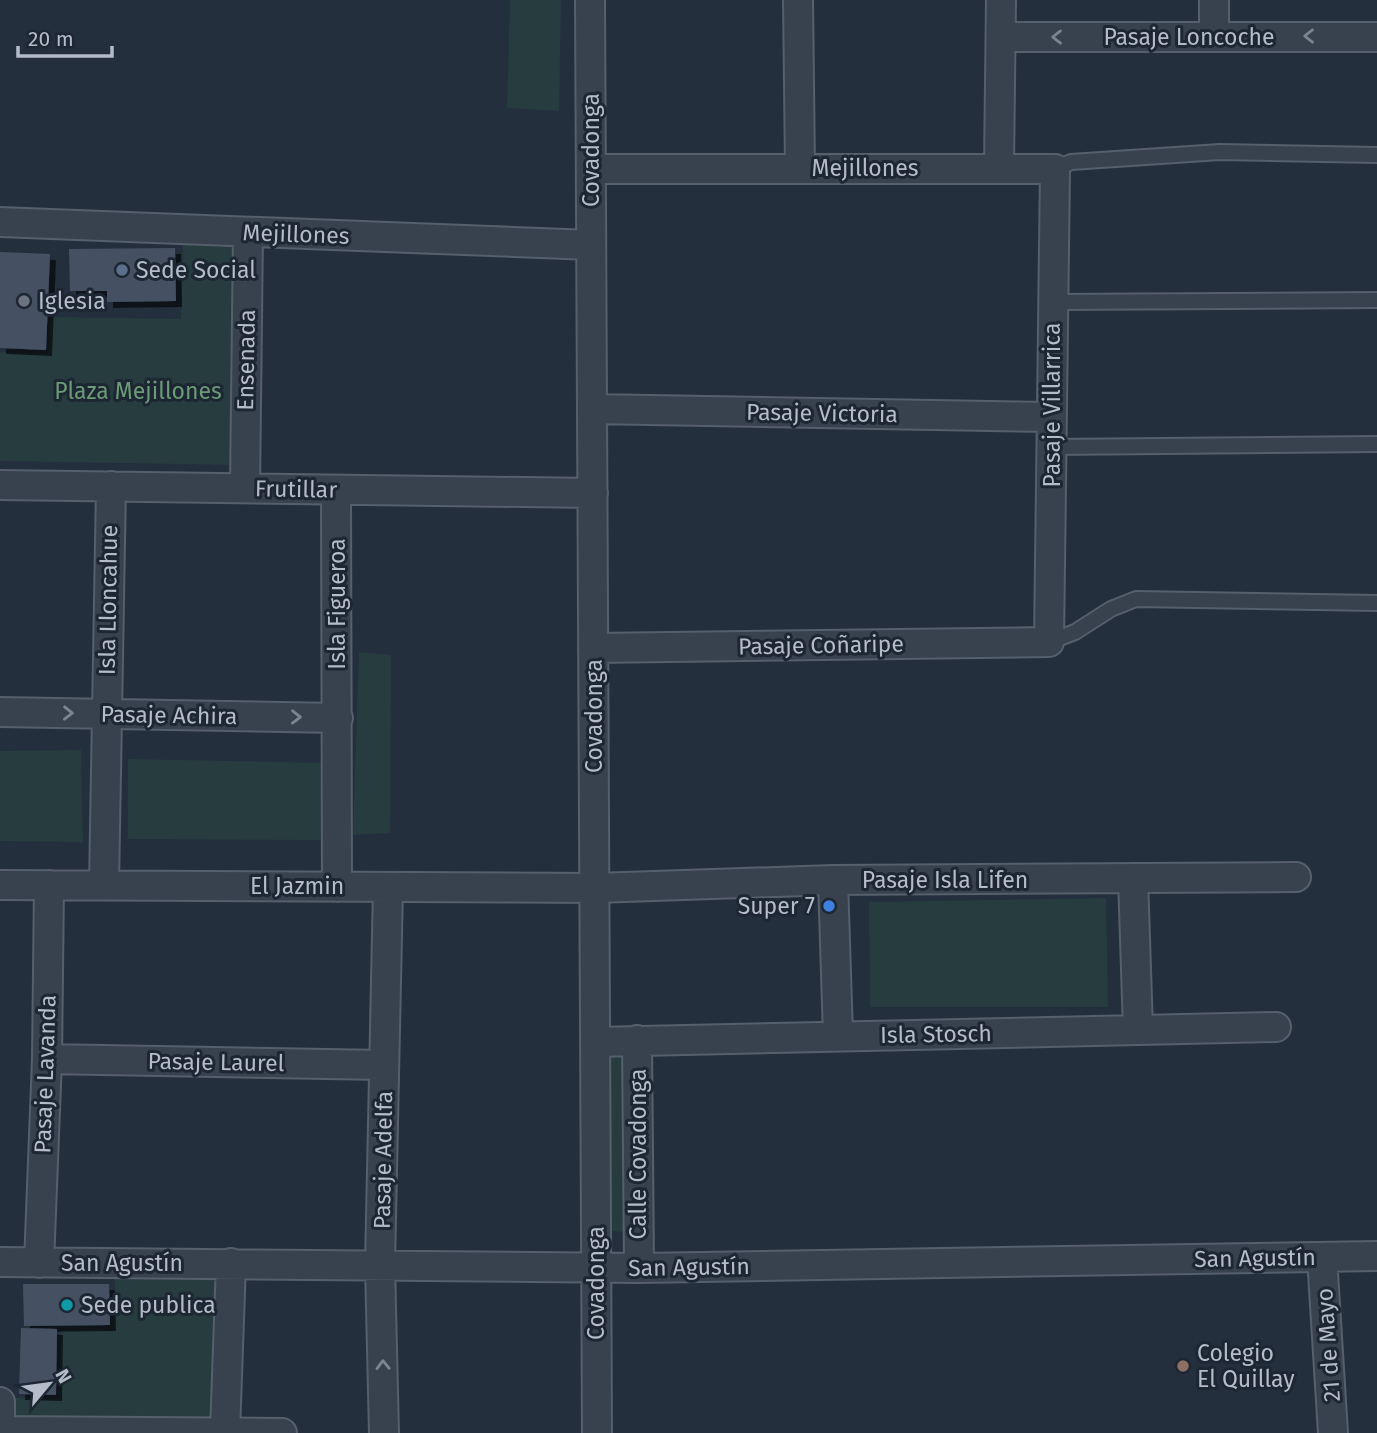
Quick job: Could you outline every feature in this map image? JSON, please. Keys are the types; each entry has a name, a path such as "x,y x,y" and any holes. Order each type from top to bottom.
{"street":[{"name":"Covadonga","path":"590,0 597,1433"},
{"path":"798,0 800,168"},
{"path":"999,167 1001,0"},
{"path":"1214,0 1214,36"},
{"name":"Pasaje Loncoche","path":"1001,37 1377,37"},
{"name":"Mejillones","path":"591,169 1055,169"},
{"name":"Pasaje Villarrica","path":"1049,642 1055,169"},
{"name":"Mejillones","path":"0,222 591,245"},
{"name":"Ensenada","path":"245,488 248,232"},
{"name":"Pasaje Victoria","path":"592,409 1051,416"},
{"name":"Frutillar","path":"0,485 593,493"},
{"name":"Isla Lloncahue","path":"106,714 111,486"},
{"name":"Isla Figueroa","path":"336,489 337,887"},
{"name":"Pasaje Coñaripe","path":"593,648 1049,642"},
{"name":"Pasaje Achira","path":"0,712 338,718"},
{"path":"104,885 106,714"},
{"name":"Pasaje Isla Lifen","path":"595,888 833,880 1296,877"},
{"path":"1133,878 1138,1030"},
{"path":"833,880 838,1036"},
{"name":"El Jazmin","path":"0,885 595,888"},
{"name":"Pasaje Lavanda","path":"39,1263 47,1059 49,885"},
{"name":"Pasaje Adelfa","path":"384,1433 380,1265 388,887"},
{"name":"Isla Stosch","path":"596,1042 1276,1027"},
{"name":"Calle Covadonga","path":"637,1041 639,1268"},
{"name":"Pasaje Laurel","path":"47,1059 384,1065"},
{"name":"San Agustín","path":"0,1262 639,1268 1377,1256"},
{"name":"21 de Mayo","path":"1322,1257 1333,1433"},
{"path":"225,1432 231,1263"},
{"path":"0,1402 0,1432 282,1433"}],"lane":[{"path":"1055,169 1072,162 1220,152 1377,155"},
{"path":"1053,302 1377,300"},
{"path":"1052,447 1377,444"},
{"path":"1049,642 1075,632 1111,609 1136,599 1377,603"}],"green space":[{"path":"510,0 561,0 559,111 507,108"},
{"name":"Plaza Mejillones","path":"183,245 241,247 239,465 0,461 0,352 48,354 51,317 181,319"},
{"path":"359,652 391,655 390,833 353,835"},
{"path":"81,750 83,842 0,841 0,751"},
{"path":"128,759 325,763 325,840 128,839"},
{"path":"1106,898 1108,1007 870,1007 869,902"},
{"path":"626,1049 625,1232 600,1230 602,1050"},
{"path":"115,1267 227,1267 222,1429 3,1429 4,1398 59,1398 61,1330 114,1330"}],"building":[{"name":"Sede Social","path":"175,248 176,301 107,302 107,291 70,291 69,249"},
{"name":"Iglesia","path":"0,252 50,254 46,350 0,348"},
{"name":"Sede publica","path":"23,1284 109,1284 110,1325 24,1326"},
{"path":"21,1328 57,1329 56,1395 19,1394"}],"place":[{"name":"Sede Social","path":"122,270"},
{"name":"Iglesia","path":"24,301"},
{"name":"Super 7","path":"829,906"},
{"name":"Sede publica","path":"67,1305"},
{"name":"Colegio El Quillay","path":"1183,1366"}]}
